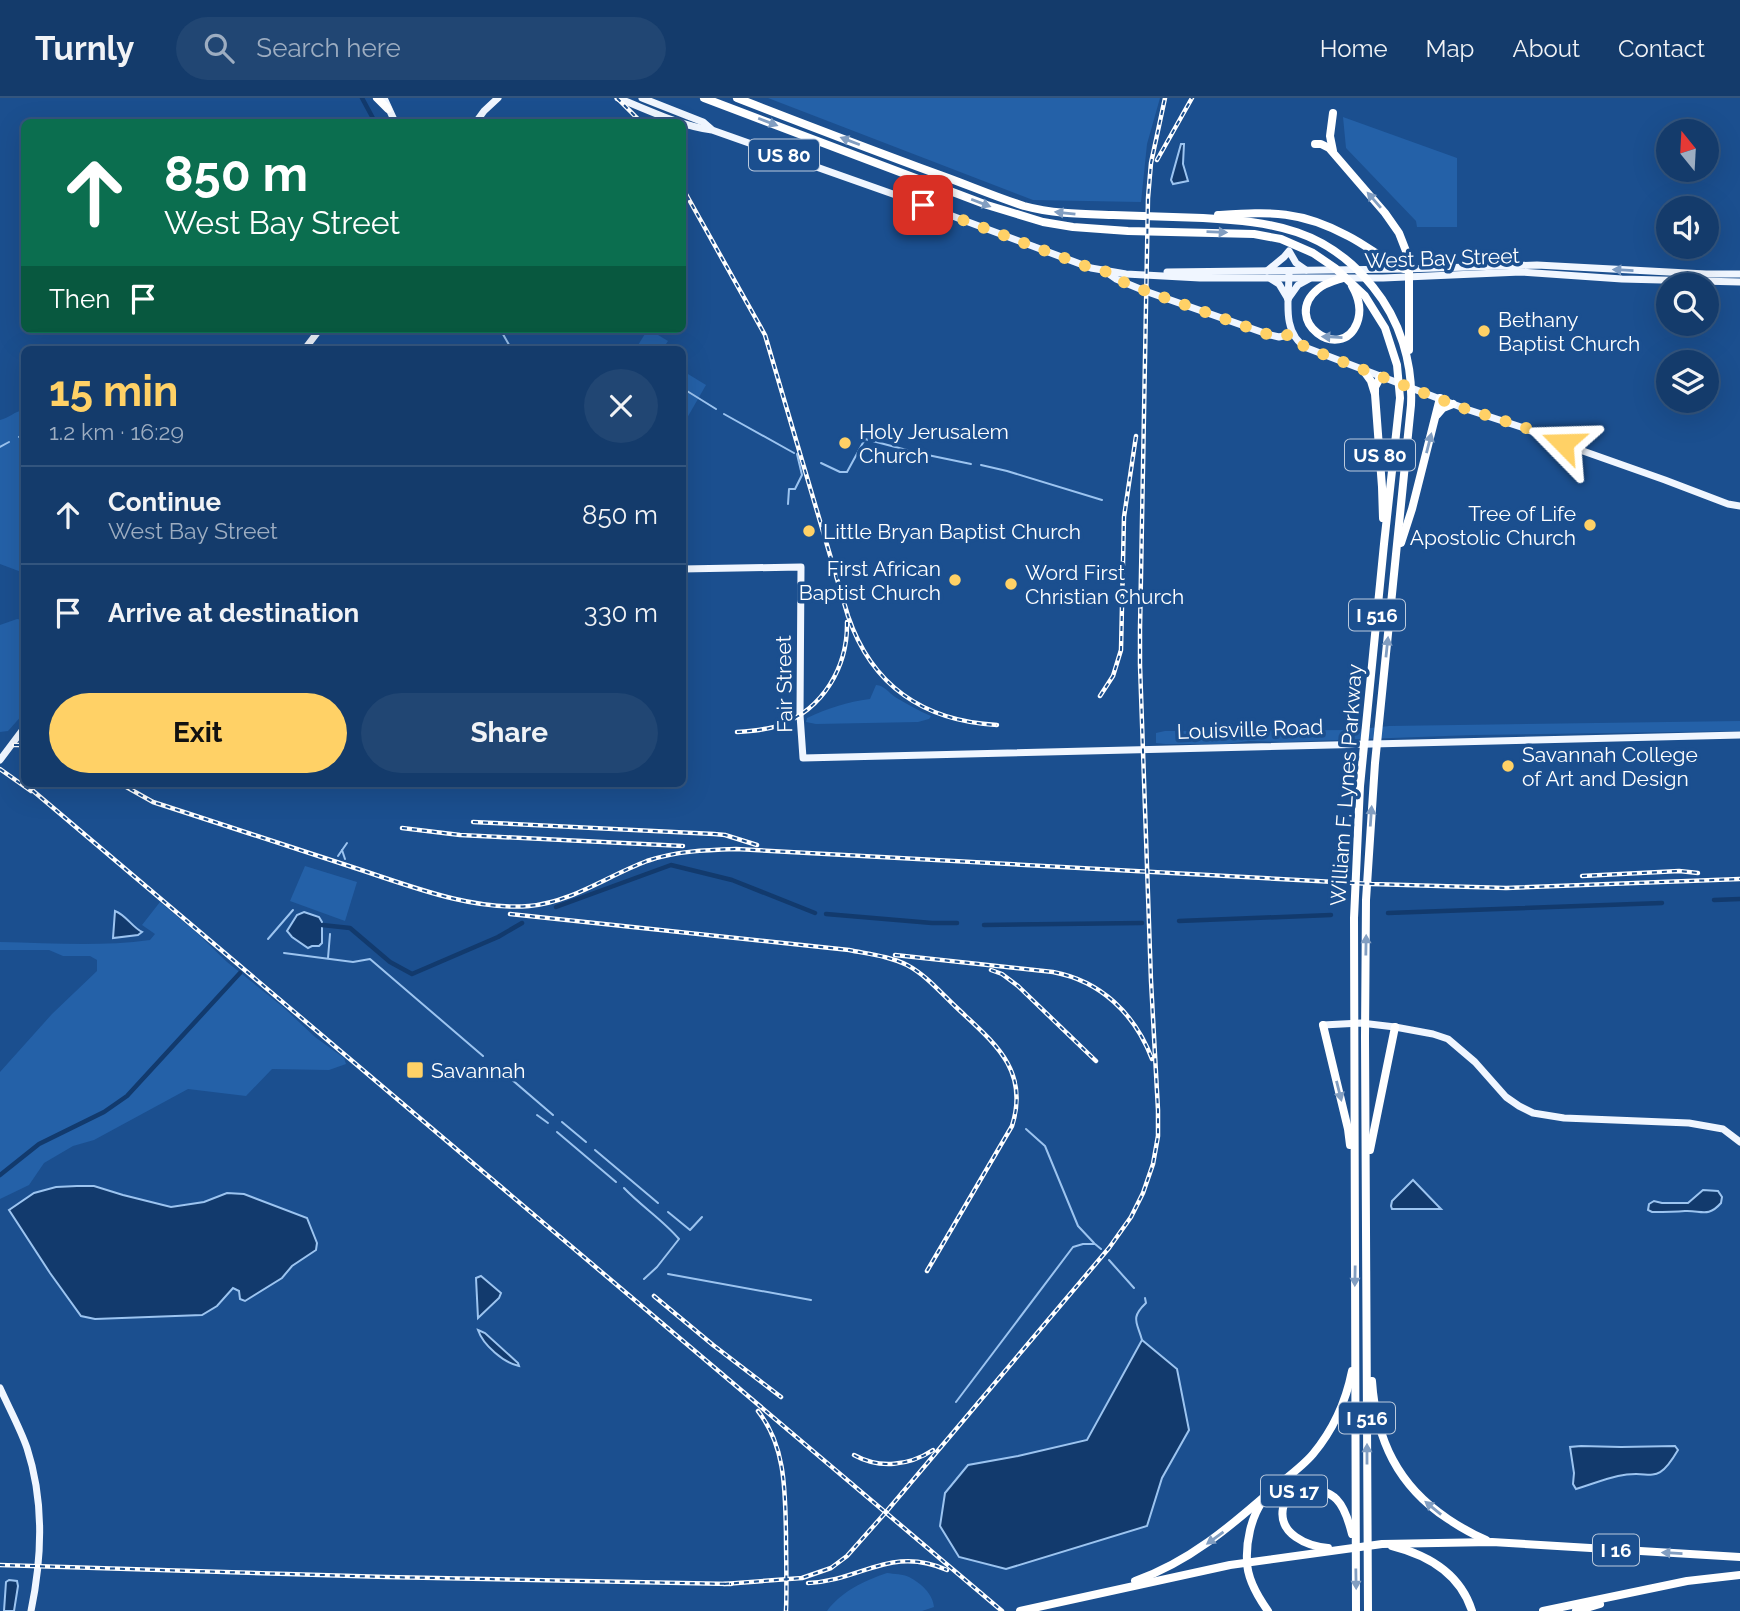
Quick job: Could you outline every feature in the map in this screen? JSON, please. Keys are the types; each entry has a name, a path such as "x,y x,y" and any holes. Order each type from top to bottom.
{"highway":[{"path":"377,98 388,109"},
{"name":"William F. Lynes Parkway","path":"704,98 987,205 1043,222 1128,231 1238,233 1269,237 1301,247 1322,258 1351,283 1373,306 1385,328 1396,365 1400,398 1363,760 1354,900 1356,1611"},
{"name":"William F. Lynes Parkway","path":"737,98 1025,206 1064,214 1241,220 1276,225 1306,235 1341,256 1363,276 1379,295 1400,334 1410,368 1411,405 1375,763 1366,900 1367,1517 1371,1532 1370,1611"},
{"path":"1333,113 1330,136 1334,154"},
{"path":"1315,144 1325,145 1334,154 1399,233 1409,268 1410,368"},
{"path":"1161,216 1276,213 1300,216 1349,236 1391,264 1404,269"},
{"path":"1351,283 1360,305 1355,329 1345,337 1336,339 1316,334 1308,322 1308,302 1318,289 1351,283"},
{"name":"US 80","path":"1363,370 1371,381 1375,394 1384,544"},
{"path":"1375,394 1374,387 1381,376"},
{"name":"US 80","path":"1397,555 1412,509 1440,398"},
{"path":"1436,418 1443,408 1453,404"},
{"path":"1323,1025 1348,1129 1356,1213"},
{"path":"1367,1180 1371,1143 1395,1027"},
{"path":"1366,1289 1373,1405 1395,1467 1430,1507 1474,1535 1492,1542"},
{"path":"1100,1593 1175,1564 1207,1544 1233,1525 1313,1454 1341,1408 1352,1373 1354,1340"},
{"name":"US 17","path":"1340,1549 1321,1548 1302,1541 1286,1529 1282,1514 1286,1498 1292,1492 1300,1487 1308,1487 1335,1496 1348,1516 1356,1548"},
{"path":"1268,1494 1252,1521 1246,1562 1252,1583 1268,1611"},
{"name":"I 16","path":"1024,1610 1230,1565 1382,1544 1492,1542 1740,1557"},
{"path":"1382,1544 1409,1550 1440,1565 1461,1587 1472,1611"},
{"name":"I 16","path":"1543,1611 1687,1581 1740,1574"},
{"path":"1576,1611 1669,1589 1687,1581"}],"main road":[{"path":"384,98 393,119"},
{"path":"478,119 498,98"},
{"name":"West Bay Street","path":"618,98 673,119"},
{"name":"West Bay Street","path":"642,98 703,122 712,130"},
{"name":"West Bay Street","path":"686,124 712,130 1105,271 1146,275 1209,271 1289,274 1351,283 1521,272 1622,279 1740,282"},
{"path":"1288,300 1279,284 1268,274 1289,251 1296,263 1307,270"},
{"name":"West Bay Street","path":"1289,274 1307,270 1537,265 1740,274"},
{"path":"1105,271 1124,283 1275,337 1292,334"},
{"path":"1289,274 1289,321 1292,334 1307,348 1453,404 1521,426 1728,504 1740,506"},
{"path":"1288,300 1298,285 1312,278"},
{"name":"Fair Street","path":"686,569 801,568 800,723 803,758"},
{"path":"0,760 21,732"},
{"name":"Louisville Road","path":"803,758 1740,735"},
{"path":"1323,1025 1361,1023 1395,1027 1448,1039 1475,1062 1506,1097 1533,1113 1563,1118 1689,1123 1723,1129 1740,1142"},
{"path":"0,1388 32,1464 40,1541 31,1611"}],"shaded area":[{"path":"768,98 1160,98 1147,144 1141,202 1033,200"},
{"path":"1343,117 1457,158 1457,227 1417,227 1416,221 1346,148"},
{"path":"1181,144 1184,144 1183,164 1188,181 1173,184 1171,180"},
{"path":"646,333 655,333 668,341 665,346 637,346"},
{"path":"686,373 706,385 686,420"},
{"path":"21,411 21,572 0,564 0,420"},
{"path":"21,620 21,716 8,731 0,732 0,625"},
{"path":"876,685 931,716 918,722 806,722 807,718 830,708 870,699"},
{"path":"1740,721 1740,731 1473,735 1249,741 1226,744 1156,743 1156,733 1165,731 1351,730 1389,726"},
{"path":"305,866 357,882 345,921 290,901"},
{"path":"160,902 315,1037 344,1058 346,1064 329,1070 272,1069 246,1096 188,1089 94,1140 73,1146 44,1163 29,1185 0,1199 0,1072 52,1014 97,971 97,960 90,956 63,956 49,950 0,950 0,942 94,944 150,940 155,934 142,925"},
{"path":"115,911 142,932 138,935 113,938"},
{"path":"304,912 319,917 322,922 322,943 319,946 308,948 287,931 297,915"},
{"path":"1413,1180 1441,1209 1392,1209 1392,1201"},
{"path":"94,1186 171,1207 204,1202 227,1193 244,1194 307,1218 317,1243 316,1250 292,1266 282,1278 245,1301 240,1299 239,1291 233,1288 217,1306 202,1315 95,1319 81,1316 9,1210 34,1193 56,1187"},
{"path":"1703,1190 1718,1191 1722,1197 1716,1208 1704,1212 1648,1210 1649,1204 1654,1201 1688,1203"},
{"path":"481,1276 501,1293 478,1318 476,1278"},
{"path":"478,1330 485,1333 519,1366 495,1352 484,1342"},
{"path":"1142,1340 1177,1369 1189,1430 1162,1478 1147,1526 1006,1569 959,1557 940,1526 945,1493 968,1465 1087,1440"},
{"path":"1675,1446 1678,1450 1658,1473 1618,1476 1576,1489 1573,1484 1570,1447"},
{"path":"887,1573 907,1576 918,1582 929,1593 934,1607 922,1611 827,1611 839,1598 854,1588"},
{"path":"17,1581 18,1586 14,1611 4,1611 6,1582"}],"waterway":[{"path":"362,98 373,119"},
{"path":"502,333 510,346"},
{"path":"686,391 716,409"},
{"path":"724,414 794,453"},
{"path":"821,463 840,472 847,472 865,439 971,464"},
{"path":"0,447 9,442"},
{"path":"788,504 789,489 795,489 802,475 797,454"},
{"path":"981,465 1102,500"},
{"path":"338,856 347,843"},
{"path":"342,850 345,859"},
{"path":"556,907 671,865 732,880 815,913"},
{"path":"1714,900 1740,899"},
{"path":"1388,913 1662,903"},
{"path":"268,939 293,910"},
{"path":"826,914 957,923"},
{"path":"1179,921 1331,915"},
{"path":"322,925 350,928 390,962 412,974 498,937 522,923"},
{"path":"984,925 1142,923"},
{"path":"328,958 330,934"},
{"path":"284,953 353,962 370,959 483,1056"},
{"path":"0,1175 39,1144 104,1112 127,1096 240,973"},
{"path":"496,1066 553,1115"},
{"path":"537,1115 548,1123"},
{"path":"562,1122 586,1142"},
{"path":"1026,1129 1045,1146 1078,1226 1094,1243"},
{"path":"557,1132 616,1182"},
{"path":"595,1150 658,1203"},
{"path":"624,1188 679,1239 644,1279"},
{"path":"668,1212 690,1230 702,1217"},
{"path":"956,1402 1073,1247 1095,1244 1101,1249"},
{"path":"1109,1260 1134,1288"},
{"path":"668,1274 811,1300"},
{"path":"1142,1340 1136,1317 1146,1303 1145,1298"}],"railway":[{"path":"617,98 638,119"},
{"path":"724,1584 802,1578 831,1568 847,1556 1109,1248 1131,1217 1153,1164 1158,1136 1158,1110 1151,981 1140,629 1148,198 1151,163 1165,98"},
{"path":"1157,160 1192,98"},
{"path":"686,194 765,335 848,616 858,641 886,680 904,695 946,716 997,725"},
{"path":"1100,696 1113,676 1121,650 1124,517 1136,436"},
{"path":"737,732 780,725 809,708 830,684 838,670 843,655 847,622"},
{"path":"14,745 21,745"},
{"path":"0,769 21,784"},
{"path":"25,787 31,791"},
{"path":"29,787 1002,1611"},
{"path":"126,787 153,802 415,888 461,900 507,906 545,904 589,888 647,861 669,855 736,849 1372,884 1506,888 1740,879"},
{"path":"473,822 714,834 757,845"},
{"path":"402,828 460,835 683,846"},
{"path":"1582,876 1679,871 1698,873"},
{"path":"510,914 849,950 900,962 927,979 995,1045 1005,1058 1016,1088 1012,1126 927,1271"},
{"path":"895,955 1070,976 1101,992 1126,1014 1152,1059"},
{"path":"991,970 1002,974 1018,986 1096,1061"},
{"path":"654,1296 781,1397"},
{"path":"758,1411 774,1439 782,1470 786,1519 786,1611"},
{"path":"854,1455 874,1462 894,1464 914,1460 933,1450"},
{"path":"808,1583 844,1577 876,1566 909,1561 927,1563 947,1570"},
{"path":"0,1565 731,1584"}],"place":[{"name":"Bethany Baptist Church","path":"1484,331"},
{"name":"Holy Jerusalem Church","path":"845,443"},
{"name":"Tree of Life Apostolic Church","path":"1590,525"},
{"name":"Little Bryan Baptist Church","path":"809,531"},
{"name":"First African Baptist Church","path":"955,580"},
{"name":"Word First Christian Church","path":"1011,584"},
{"name":"Savannah College of Art and Design","path":"1508,766"},
{"name":"Savannah","path":"415,1070"}],"route":[{"path":"923,205 1105,271 1116,279 1146,291 1252,329 1275,337 1292,334 1307,348 1563,443"}]}
